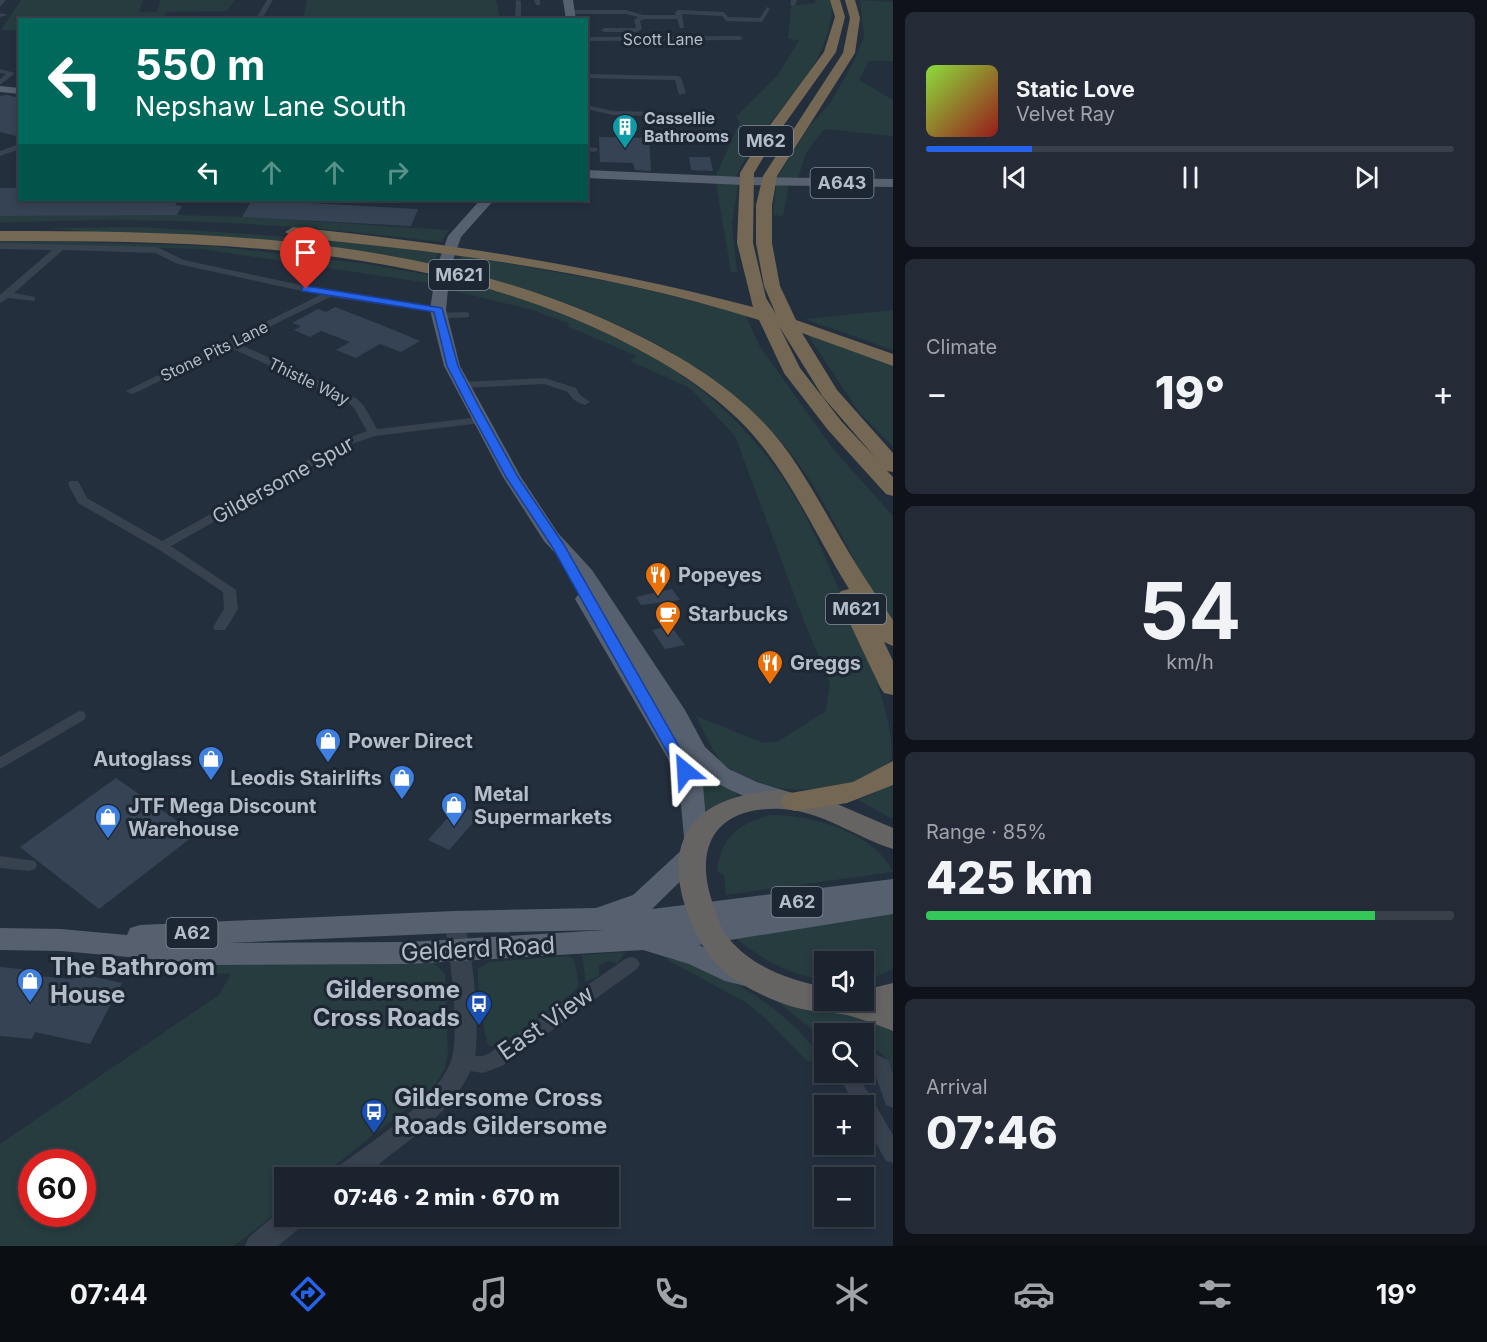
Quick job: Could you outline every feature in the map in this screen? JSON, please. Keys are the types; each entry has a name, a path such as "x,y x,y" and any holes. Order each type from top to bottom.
{"highway":[{"name":"M62","path":"836,0 840,17 830,52 770,135 747,173 745,243 757,298 791,369 835,426 893,490"},
{"name":"M62","path":"850,0 855,18 849,53 770,176 764,205 764,243 772,286 796,339 830,393 892,466"},
{"name":"M621","path":"0,227 140,224 252,228 384,240 462,250 689,293 823,332 893,360"},
{"name":"M621","path":"0,236 183,239 336,253 452,273 550,302 608,325 688,369 731,403 779,454 796,477 824,529 893,638"},
{"path":"791,369 832,435 893,505"},
{"name":"M621","path":"824,529 847,592 893,687"},
{"path":"791,801 861,790 876,785 893,771"},
{"path":"814,998 797,994 754,978 720,949 705,923 692,884 693,849 717,818 737,806 769,800 791,801 839,813 883,835 893,850"},
{"path":"874,1001 893,996"},
{"path":"871,1011 893,1018"}],"main road":[{"path":"568,0 571,16"},
{"path":"0,89 18,91"},
{"name":"A643","path":"588,174 716,180 893,183"},
{"path":"486,201 455,236 441,280 439,313 452,366 512,477 587,589 677,715 696,752 707,764 735,783 791,801"},
{"path":"587,589 680,757 691,785 693,849 642,902 596,919"},
{"name":"Gelderd Road","path":"61,940 218,954 460,950 634,952 705,923 893,889"},
{"name":"Gelderd Road","path":"0,939 61,940 454,922 596,919 705,923 893,904"},
{"path":"634,952 696,955 725,970 754,978"}],"street":[{"path":"0,5 3,0"},
{"path":"259,18 270,0"},
{"path":"518,18 519,2"},
{"path":"571,16 626,12 643,17 724,14 726,19 756,22 762,20 767,9"},
{"path":"678,15 682,27"},
{"path":"604,30 637,30 639,29 637,20 643,17"},
{"name":"Scott Lane","path":"588,39 740,38"},
{"path":"0,71 9,73 18,71"},
{"path":"0,83 12,73 9,73"},
{"path":"588,76 678,78 682,93"},
{"path":"588,107 657,118 651,105"},
{"path":"4,152 17,144"},
{"path":"0,246 156,250 181,262 328,294 439,313 465,311 468,327"},
{"path":"4,297 60,248"},
{"name":"Stone Pits Lane","path":"131,391 328,294"},
{"path":"4,297 32,299"},
{"name":"Thistle Way","path":"230,344 352,400 359,406 373,434"},
{"path":"462,385 545,381 572,390 580,399 563,400"},
{"name":"Gildersome Spur","path":"162,546 350,441 373,434 481,420"},
{"path":"75,484 82,500 162,546 229,590 231,609 220,627"},
{"path":"0,764 79,716"},
{"path":"0,862 29,865"},
{"path":"357,1167 432,1106 450,1087 463,1063 465,1041 460,950 454,922"},
{"name":"East View","path":"463,1063 483,1065 495,1060 612,973 634,952"},
{"path":"874,1062 881,1065 893,1099"},
{"path":"852,1083 893,1154"},
{"path":"258,1246 281,1227"}],"green space":[{"path":"21,0 143,0 139,12 156,12 161,0 235,0 227,11 166,12 163,18 18,18 18,31 1,30"},
{"path":"307,0 496,0 500,18 303,18"},
{"path":"815,0 831,0 832,3 829,29 820,53 808,74 748,154 736,177 715,177 740,122 736,117 778,75 799,40 788,39 791,6 815,3"},
{"path":"860,0 893,2 893,61 869,61 859,80 893,100 893,136 824,129 806,153 798,178 777,178 809,127 831,102 853,63 864,37"},
{"path":"716,183 738,184 732,224 737,272 731,272"},
{"path":"776,185 789,185 783,216 773,215"},
{"path":"153,214 242,217 449,230 441,242 331,230 221,223 111,220 0,223 0,216"},
{"path":"142,227 382,243 438,252 433,267 377,257 46,228"},
{"path":"0,240 213,246 360,263 430,275 428,283 202,249 0,244"},
{"path":"461,255 622,284 745,314 759,345 834,450 893,516 893,626 807,476 775,435 738,399 697,368 605,319 556,300 457,271"},
{"path":"457,281 556,311 601,329 645,352 686,378 723,409 758,446 790,489 809,522 868,658 889,726 892,757 886,767 861,780 844,785 796,790 779,788 753,780 729,768 720,760 696,716 763,743 779,741 826,711 830,683 805,624 735,436 690,388 630,361 637,356 567,326 570,324 533,310 455,291"},
{"path":"893,310 893,350 805,319"},
{"path":"803,328 893,364 893,447 859,412"},
{"path":"663,705 737,792 736,802 705,823"},
{"path":"893,784 893,819 858,800"},
{"path":"770,815 804,818 840,828 872,846 893,872 726,895 724,875 717,871 723,848 733,833 740,828"},
{"path":"893,913 893,969 874,977 874,951 814,951 814,978 812,978 777,965 735,938"},
{"path":"625,952 618,963 607,961 599,965 599,976 586,982 582,955"},
{"path":"569,956 574,959 579,985 574,992 499,1046 489,1046 481,1008 478,969 489,962"},
{"path":"664,958 707,970 752,993 773,1008 808,1041 814,1049 814,1060 808,1062 764,1017 745,1002"},
{"path":"216,962 433,962 445,974 448,1054 445,1068 434,1087 333,1167 274,1167 274,1215 234,1246 0,1246 0,1144 219,995 231,974 211,973"},
{"path":"772,997 814,1007 814,1011 833,1011 873,1023 814,1023 814,1031"},
{"path":"874,1024 893,1031 893,1072 882,1054 874,1049"}],"building":[{"path":"0,96 18,98 18,136 0,132"},
{"name":"Cassellie Bathrooms","path":"599,137 649,138 651,171 635,170 633,163 600,162"},
{"name":"Cassellie Bathrooms","path":"689,157 710,157 713,171 691,170"},
{"path":"0,188 18,188 18,201 178,201 175,205 182,206 177,215 0,216"},
{"path":"251,201 418,209 411,226 242,217"},
{"path":"335,307 420,341 401,352 380,344 356,358 336,350 350,342 321,331 310,337 294,330 301,326 292,323 318,309 326,312"},
{"name":"Popeyes","path":"672,589 680,600 641,605 636,597"},
{"name":"Starbucks","path":"671,626 685,645 665,649 652,630"},
{"name":"JTF Mega Discount Warehouse","path":"116,778 196,834 99,909 20,847"},
{"name":"Metal Supermarkets","path":"459,805 480,815 449,850 428,840"},
{"path":"0,967 41,971 39,976 73,979 77,973 122,983 90,1044 35,1032 32,1039 0,1036"}],"place":[{"name":"Cassellie Bathrooms","path":"625,150"},
{"name":"Popeyes","path":"658,598"},
{"name":"Starbucks","path":"668,637"},
{"name":"Greggs","path":"770,686"},
{"name":"Power Direct","path":"328,764"},
{"name":"Autoglass","path":"211,782"},
{"name":"Leodis Stairlifts","path":"402,801"},
{"name":"Metal Supermarkets","path":"454,828"},
{"name":"JTF Mega Discount Warehouse","path":"108,840"},
{"name":"The Bathroom House","path":"30,1004"},
{"name":"Gildersome Cross Roads","path":"479,1027"},
{"name":"Gildersome Cross Roads Gildersome","path":"374,1135"}],"route":[{"path":"306,289 418,309 438,310 452,366 512,477 557,545 568,569 680,757 685,771"}]}
